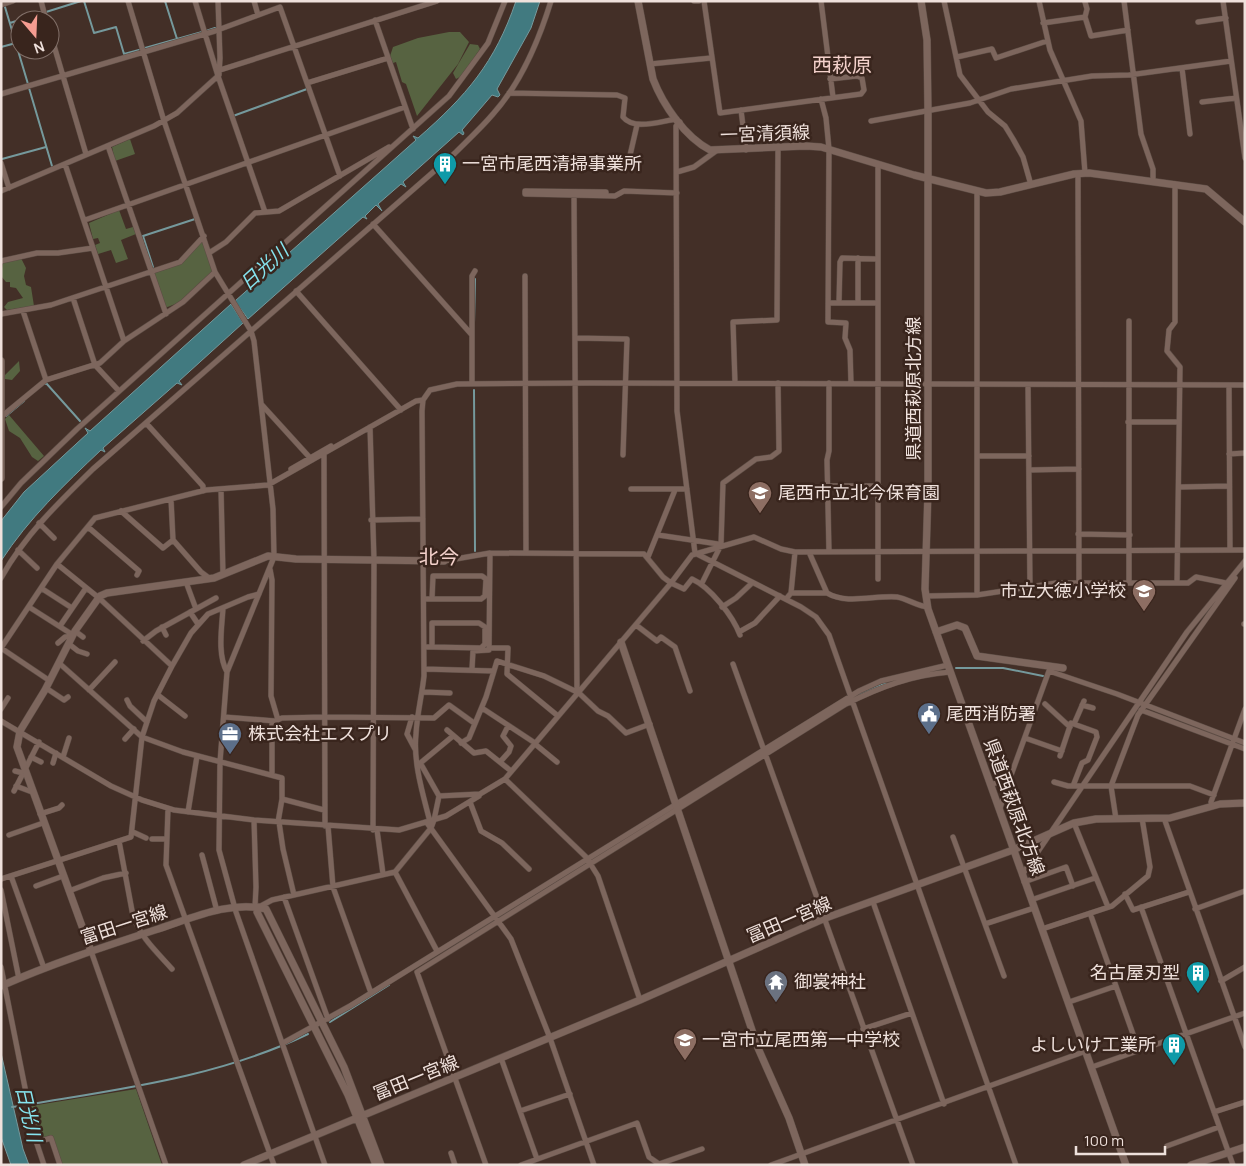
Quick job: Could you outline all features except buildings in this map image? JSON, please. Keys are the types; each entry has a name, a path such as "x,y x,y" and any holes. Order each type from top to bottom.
{"main road":[{"path":"921,1 926,40 928,179"},
{"name":"一宮清須線","path":"640,2 650,64 659,94 678,121 703,146 716,151 806,146 829,149 878,165 977,191 1000,192 1081,174 1153,181 1206,189 1224,202 1245,222"},
{"name":"県道西萩原北方線","path":"928,179 929,384 926,551 926,596 928,606 1126,1165"},
{"path":"1,361 1,478"},
{"path":"91,951 24,771 17,747 20,731 48,684 74,634 99,598 107,593 123,590 223,575 260,559 274,557 444,561"},
{"path":"936,632 957,625 965,628 976,656 1050,668 1063,668"},
{"path":"621,642 678,805 758,1048 789,1118 805,1165"},
{"name":"冨田一宮線","path":"244,1165 730,962 823,920 1013,850 1074,823 1096,819 1164,818 1191,814 1212,806 1245,803"},
{"path":"376,1165 361,1116 344,1067 325,1021 266,909 257,907 257,912 361,1116 381,1165"},
{"name":"富田一宮線","path":"3,986 44,968 91,951 217,911 257,907"},
{"path":"1192,1165 1245,1147"}],"street":[{"path":"1,5 13,1"},
{"path":"128,1 164,121 215,272 251,330 256,354 271,482 274,557 227,672 220,762 219,850 234,908 325,1165"},
{"path":"195,1 247,164 265,212"},
{"path":"1,191 108,146 164,121 177,113 218,76 220,70 218,1"},
{"path":"254,1 258,15"},
{"path":"220,70 437,1"},
{"path":"1,507 21,483 119,391 449,96 470,70 488,43 505,1"},
{"path":"1,578 18,550 39,523 93,469 455,152 494,113 509,93 539,36 551,1"},
{"path":"694,1 699,1"},
{"path":"704,1 720,113 861,94 864,90 862,78 858,76 830,79"},
{"path":"820,1 833,97"},
{"path":"944,1 960,75 988,112 1005,126 1014,139 1025,163 1031,185"},
{"path":"1039,1 1047,41 1083,129 1079,385 1079,583"},
{"path":"1124,1 1141,134 1153,169 1153,181"},
{"path":"1224,1 1245,158"},
{"path":"1085,2 1091,36 1128,30"},
{"path":"1,94 204,34 280,7 340,176"},
{"path":"1043,23 1086,16"},
{"path":"1198,22 1226,18"},
{"path":"374,20 412,129"},
{"path":"957,57 992,49 996,58 1047,41"},
{"path":"307,82 388,58"},
{"path":"650,64 711,58"},
{"path":"58,60 86,154"},
{"path":"872,121 980,100 1011,89 1092,76 1133,75 1231,61"},
{"path":"1182,68 1190,134"},
{"path":"509,93 622,96 625,101 622,117 626,121 637,125 678,121 676,126 678,429 694,552"},
{"path":"821,99 826,118 829,149 828,322 846,323 846,338 850,350 851,383"},
{"path":"1202,102 1245,100"},
{"path":"85,220 405,107"},
{"path":"741,110 746,150"},
{"path":"628,164 637,125"},
{"path":"108,146 166,314"},
{"path":"209,252 226,242 252,216 285,208 388,147 392,148"},
{"path":"735,384 733,322 777,320 778,148"},
{"path":"677,172 694,167 716,151"},
{"path":"1,163 9,188"},
{"path":"65,164 124,341"},
{"path":"878,165 878,579"},
{"path":"1175,184 1174,322 1168,330 1167,352 1180,367 1178,583"},
{"path":"574,193 525,194 525,191 574,193 606,196 615,196 624,191 677,193"},
{"path":"977,191 978,595"},
{"path":"574,193 578,692"},
{"path":"373,224 472,335"},
{"path":"1,314 22,311 72,298 180,262 204,236"},
{"path":"1,261 37,253 58,254 93,248"},
{"path":"839,302 840,262 842,258 877,259"},
{"path":"858,258 858,302"},
{"path":"472,384 472,276 475,271"},
{"path":"2,417 46,380 108,358 124,341 184,302 215,272"},
{"path":"525,276 526,552"},
{"path":"296,291 400,409"},
{"path":"72,298 95,364 119,391"},
{"path":"828,303 877,303"},
{"path":"22,311 46,380"},
{"path":"1129,321 1129,583"},
{"path":"575,338 627,339 623,455"},
{"path":"594,1165 550,1038 512,939 431,828 418,765 415,734 423,692 424,668 421,428 424,400 430,390 472,384 576,383 1245,385"},
{"path":"702,584 721,544 723,483 756,459 771,457 779,451 778,383"},
{"path":"828,552 829,384"},
{"path":"1028,385 1030,587"},
{"path":"1229,385 1230,550"},
{"path":"68,697 64,700 48,684 1,648 57,564 96,518 204,491 271,482 400,409 424,400"},
{"path":"262,404 311,459"},
{"path":"311,459 324,454 400,409"},
{"path":"1128,422 1179,422"},
{"path":"146,423 202,486 204,491"},
{"path":"370,427 371,520 374,560 373,717 375,830 383,874"},
{"path":"1229,454 1245,453"},
{"path":"324,454 324,810 333,886 371,993"},
{"path":"977,456 1029,456"},
{"path":"1029,470 1079,469"},
{"path":"828,486 879,486"},
{"path":"1180,487 1229,486"},
{"path":"221,489 223,575"},
{"path":"631,489 687,489"},
{"path":"648,557 675,490"},
{"path":"171,499 173,540 201,572 210,578"},
{"path":"121,511 163,548 173,540"},
{"path":"371,520 423,519"},
{"path":"39,523 54,538"},
{"path":"88,527 139,571 138,575"},
{"path":"1078,534 1130,535"},
{"path":"658,536 721,544"},
{"path":"1,721 111,786 168,809 254,820 375,830 399,830 446,816 492,789 505,779 636,625 694,552 754,537 781,549 795,552 1245,550"},
{"path":"18,550 37,568"},
{"path":"472,670 473,652 486,652 489,648 490,552"},
{"path":"444,561 490,552 644,554 670,584 684,589 692,579 702,584 722,607 740,634 755,623 780,596"},
{"path":"694,552 712,563 786,599 816,617 829,635 1016,1165"},
{"path":"786,599 791,593 795,552"},
{"path":"809,552 827,593"},
{"path":"1023,878 1051,833 1084,786 1091,772 1187,632 1226,583 1245,563"},
{"path":"1116,819 1111,786 1141,710 1245,563"},
{"path":"57,564 99,598 172,666"},
{"path":"270,569 272,580 271,696 278,720"},
{"path":"424,599 432,599 481,599 486,596 486,579 482,576 432,576 432,599"},
{"path":"926,596 978,595 1030,587 1079,583 1193,582 1196,577 1226,583"},
{"path":"186,582 198,624"},
{"path":"722,607 752,583"},
{"path":"41,588 72,608"},
{"path":"60,626 86,588"},
{"path":"791,593 827,593 844,598 901,598 919,606 928,606"},
{"path":"1,880 131,837 142,737 158,695 172,666 198,624 212,611 259,594"},
{"path":"143,640 162,627 216,598"},
{"path":"29,607 74,634 84,637"},
{"path":"223,608 222,652 223,663 227,672"},
{"path":"424,647 481,648 485,644 485,626 479,623 432,623 432,647"},
{"path":"636,625 657,640 661,637 674,647 690,691"},
{"path":"162,627 166,635"},
{"path":"58,644 74,634"},
{"path":"69,644 78,651 87,654"},
{"path":"489,648 508,648 507,674 558,716"},
{"path":"461,743 469,738 482,708 497,661 544,676 578,692 626,733 650,724"},
{"path":"89,690 115,662"},
{"path":"59,663 142,737 197,756 282,778 279,822 283,849 294,895"},
{"path":"733,664 823,920 913,1165"},
{"path":"424,668 494,671"},
{"path":"999,810 1050,668 1138,702 1233,742 1245,749"},
{"path":"283,1045 589,861 764,751 881,681 949,669"},
{"path":"423,692 450,693"},
{"path":"158,695 185,716"},
{"path":"1,709 8,698"},
{"path":"127,700 147,722"},
{"path":"1025,738 1061,754 1083,703 1093,708"},
{"path":"1045,704 1072,726 1096,732 1097,737 1088,760 1082,763 1073,786"},
{"path":"224,717 272,721 324,717 434,718 449,705 474,723"},
{"path":"482,708 508,726 515,728 557,762"},
{"path":"1212,806 1214,795 1245,709"},
{"path":"1141,710 1233,742 1245,743"},
{"path":"412,717 407,734 416,751"},
{"path":"272,721 272,775"},
{"path":"500,762 512,746 503,736 508,726"},
{"path":"125,739 134,729"},
{"path":"447,730 474,753 486,751 511,771"},
{"path":"418,765 453,736"},
{"path":"64,757 70,738"},
{"path":"32,792 15,789 38,742"},
{"path":"53,764 56,753"},
{"path":"188,812 197,756"},
{"path":"31,757 41,762"},
{"path":"418,765 422,766 439,796 430,821"},
{"path":"15,771 24,771"},
{"path":"990,785 1010,778"},
{"path":"505,779 589,861 598,876 640,1000"},
{"path":"1054,782 1073,786 1190,786 1214,795"},
{"path":"439,796 468,796 492,789"},
{"path":"282,799 324,810"},
{"path":"470,802 481,831 502,843 530,869"},
{"path":"40,814 59,808 62,805"},
{"path":"168,809 166,865 274,1165"},
{"path":"126,811 134,812"},
{"path":"1042,930 1108,907 1148,876 1150,867 1142,818"},
{"path":"1164,818 1245,1047"},
{"path":"254,820 257,907 284,897 395,872 431,828"},
{"path":"9,835 43,823"},
{"path":"1074,823 1108,907"},
{"path":"133,832 149,839 166,839"},
{"path":"953,837 1004,976"},
{"path":"119,841 133,916 140,935 172,969"},
{"path":"202,855 217,911"},
{"path":"1023,878 1066,868 1072,886"},
{"path":"395,872 437,951"},
{"path":"69,891 103,878 126,873"},
{"path":"11,876 44,968"},
{"path":"36,886 63,876"},
{"path":"1031,900 1095,878"},
{"path":"1,890 19,979"},
{"path":"1195,909 1245,891"},
{"path":"1125,894 1133,910 1189,892"},
{"path":"284,897 325,1021"},
{"path":"873,902 944,1104"},
{"path":"1141,907 1233,1165"},
{"path":"985,924 1034,908"},
{"path":"1090,913 1139,1051"},
{"path":"486,1165 417,972 497,917"},
{"path":"91,951 166,1165"},
{"path":"1,967 3,986 36,1142 44,1165"},
{"path":"1221,981 1245,967"},
{"path":"1069,1002 1116,986"},
{"path":"863,1029 912,1013"},
{"path":"1092,1067 1245,1013"},
{"path":"770,1165 944,1104 1086,1051"},
{"path":"501,1058 537,1159"},
{"path":"520,1112 570,1094"},
{"path":"1214,1112 1245,1102"},
{"path":"521,1165 637,1124 649,1157 659,1164 702,1149"},
{"path":"1167,1146 1219,1127"},
{"path":"36,1142 51,1138 60,1165"},
{"path":"451,1153 455,1165"}],"green space":[{"path":"449,32 460,32 469,42 458,64 417,116 406,84 402,82 396,62 393,63 390,56 393,47 418,38"},
{"path":"470,44 478,45 480,49 462,76 456,79 453,73"},
{"path":"130,139 135,154 115,161 112,147"},
{"path":"119,210 126,229 133,227 136,234 121,240 128,259 116,263 111,250 98,254 95,245 100,243 98,238 93,239 89,223"},
{"path":"203,239 214,272 183,301 165,308 152,272 181,262"},
{"path":"21,258 26,268 24,276 26,285 31,287 34,306 7,310 4,307 8,302 23,298 16,288 10,287 10,282 6,282 1,276 3,262"},
{"path":"19,361 20,371 12,380 5,379 5,375"},
{"path":"9,415 44,456 38,461 32,457 20,438 9,431 5,419"},
{"path":"136,1089 162,1165 63,1165 52,1137 39,1140 31,1106"}],"water":[{"path":"516,1 540,1 531,28 497,89 500,95 498,97 492,95 462,130 463,135 459,132 403,182 406,187 401,184 378,204 382,211 376,205 365,216 367,219 363,217 248,319 235,301 416,140 413,136 418,138 451,108 477,77 499,43"},
{"path":"231,304 243,323 179,381 182,385 177,383 103,448 105,452 101,450 74,476 35,516 1,561 1,521 24,492 88,433 85,428 90,431"},
{"path":"1,1053 23,1149 29,1165 11,1165 1,1137"}],"waterway":[{"path":"52,10 81,1"},
{"path":"84,1 94,33 116,27 124,54 139,50"},
{"path":"165,1 177,39"},
{"path":"5,7 28,84"},
{"path":"206,31 215,28"},
{"path":"145,48 202,32"},
{"path":"1,47 10,45"},
{"path":"29,88 52,166"},
{"path":"233,116 307,89"},
{"path":"2,159 46,147"},
{"path":"153,267 143,236 195,219"},
{"path":"474,323 475,279"},
{"path":"45,384 80,421"},
{"path":"474,390 475,551"},
{"path":"6,416 24,401"},
{"path":"956,668 1003,668 1043,676"},
{"path":"932,671 940,670"},
{"path":"854,697 891,681"},
{"path":"330,1022 389,985"},
{"name":"日光川","path":"32,1104 173,1079 242,1060 308,1034"},
{"name":"日光川","path":"12,1107 20,1106"}],"place":[{"name":"一宮市尾西清掃事業所","path":"445,185"},
{"name":"尾西市立北今保育園","path":"760,514"},
{"name":"市立大徳小学校","path":"1144,612"},
{"name":"尾西消防署","path":"929,735"},
{"name":"株式会社エスプリ","path":"230,755"},
{"name":"名古屋刃型","path":"1198,994"},
{"name":"御裳神社","path":"776,1003"},
{"name":"一宮市立尾西第一中学校","path":"685,1061"},
{"name":"よしいけ工業所","path":"1174,1066"}],"district":[{"name":"西萩原","path":"842,65"},
{"name":"北今","path":"439,557"}]}
